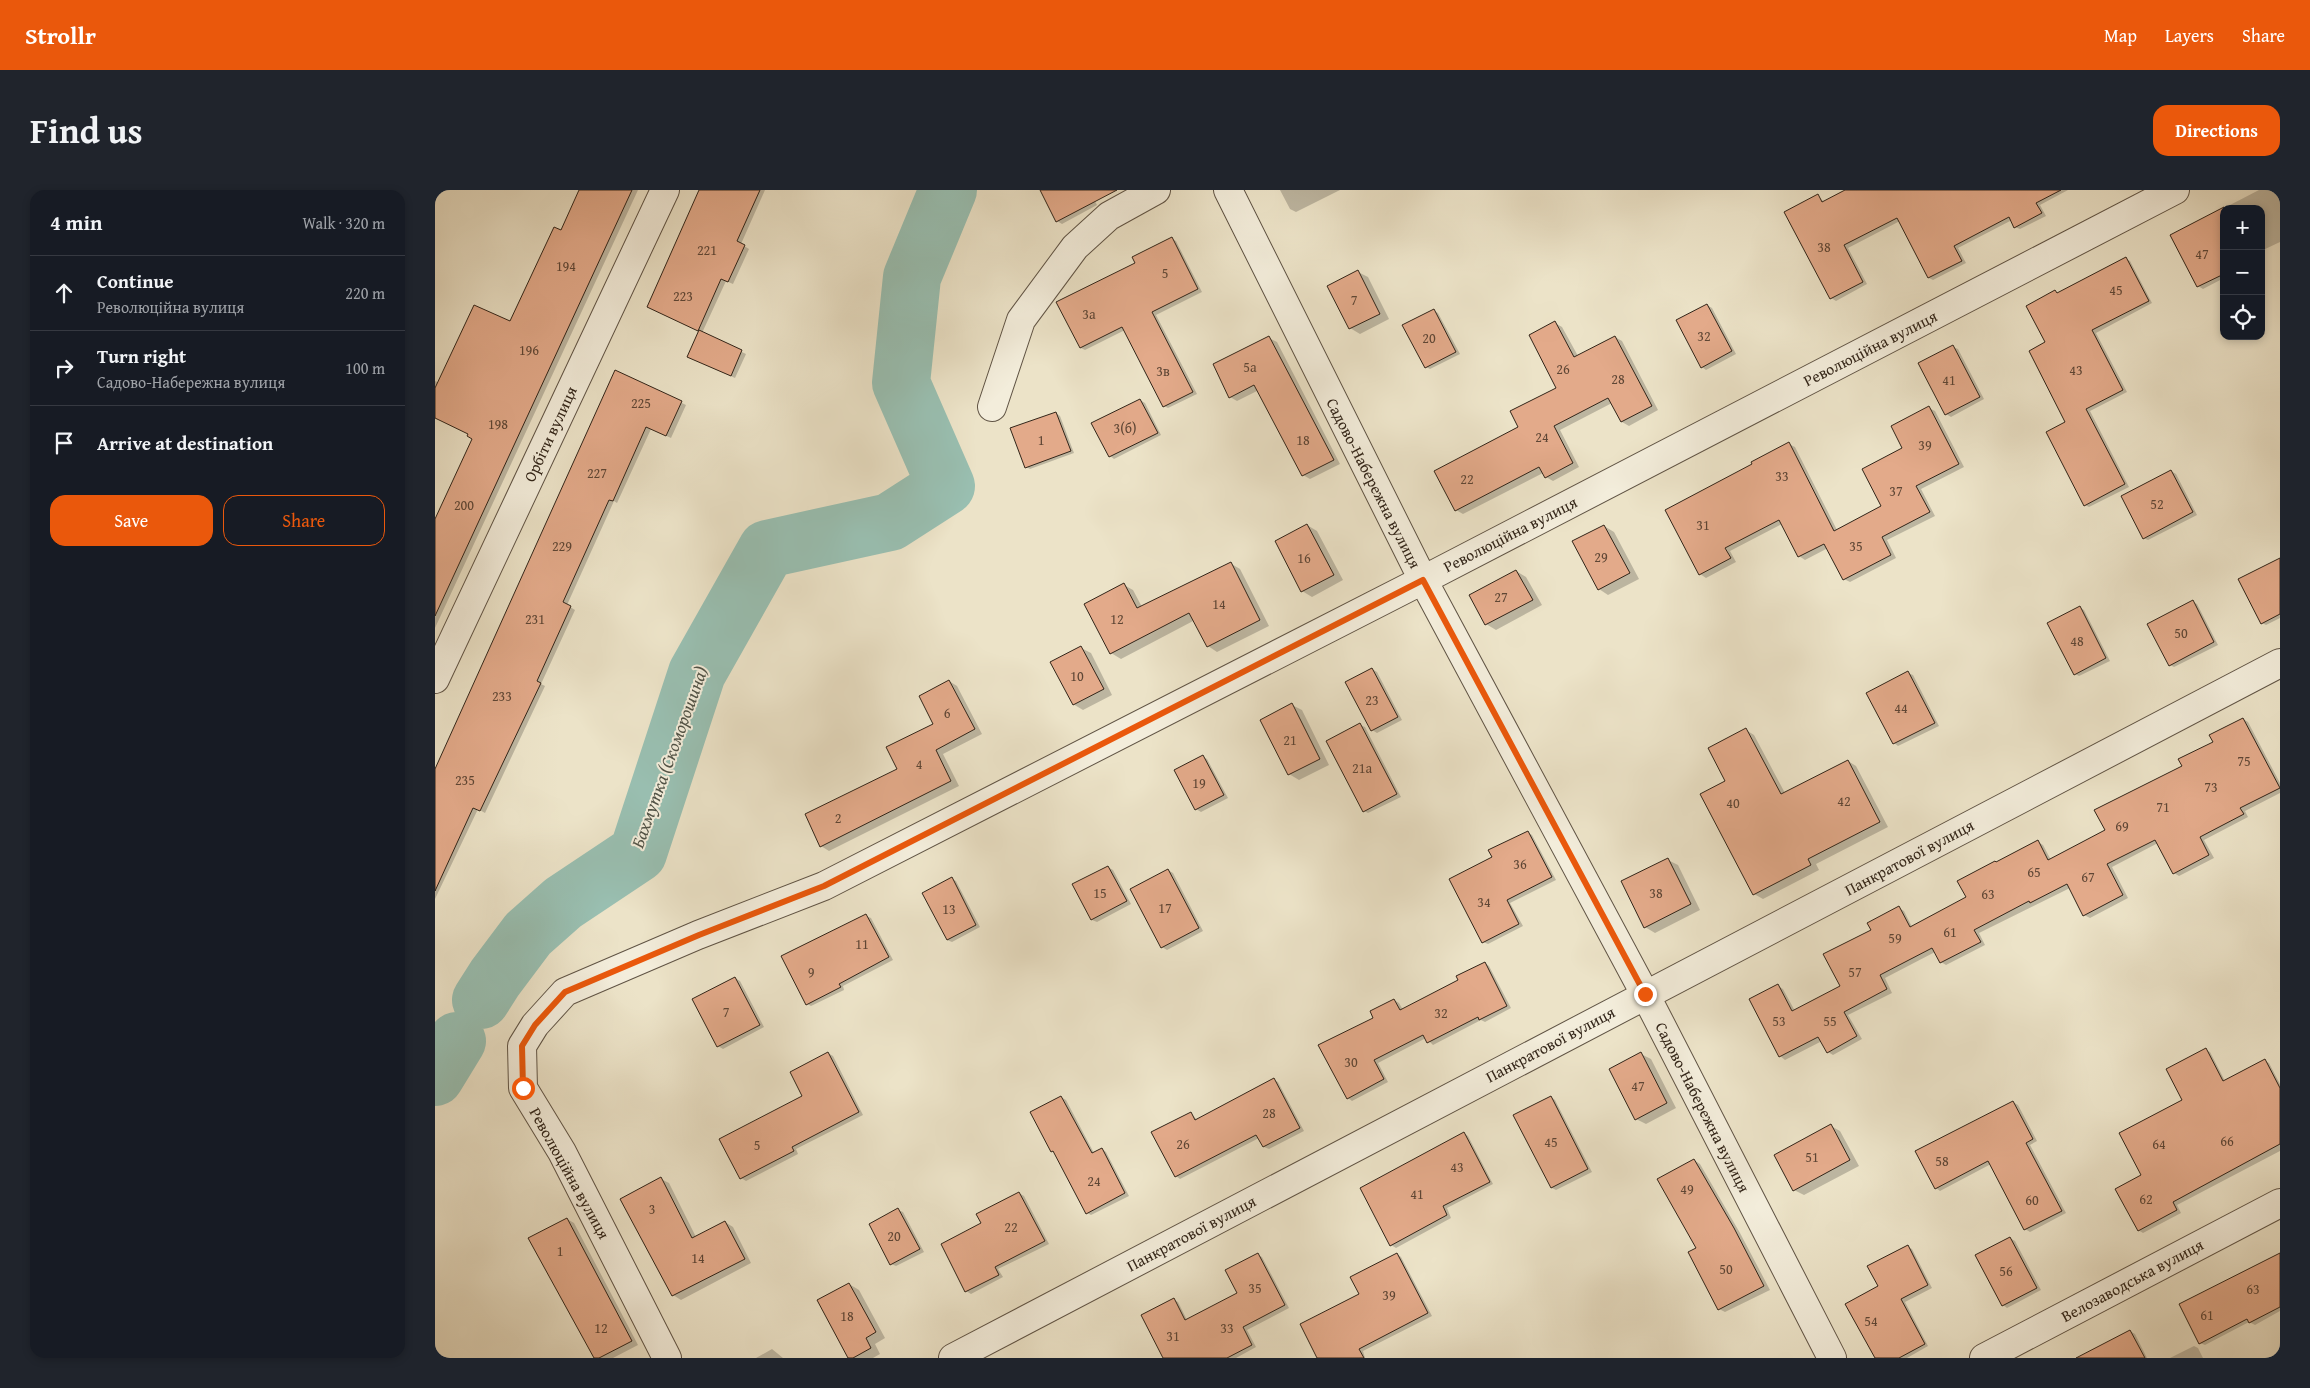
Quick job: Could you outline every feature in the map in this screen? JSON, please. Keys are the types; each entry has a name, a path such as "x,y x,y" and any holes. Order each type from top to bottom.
{"street":[{"name":"Орбіти вулиця","path":"435,679 665,190"},
{"path":"992,407 1021,320 1075,247 1109,216 1156,190"},
{"name":"Садово-Набережна вулиця","path":"1227,190 1423,580 1645,994 1832,1358"},
{"name":"Революційна вулиця","path":"667,1358 562,1152 523,1088 522,1046 535,1025 565,992 699,935 824,886 1423,580 2175,190"},
{"name":"Панкратової вулиця","path":"953,1358 2280,663"},
{"name":"Велозаводська вулиця","path":"1985,1358 2280,1203"}],"building":[{"path":"579,190 632,190 435,616 435,519 472,439 467,436 468,434 435,418 435,388 474,305 510,321 554,227 561,230"},
{"path":"699,190 760,190 737,241 745,245 728,282 721,279 698,331 647,307"},
{"path":"1040,190 1117,190 1056,222"},
{"path":"1845,190 2061,190 2036,203 2042,213 2014,228 2009,217 1954,246 1962,261 1928,278 1897,218 1844,245 1863,282 1830,299 1784,212 1818,194 1822,202"},
{"path":"2220,209 2220,276 2197,287 2170,235"},
{"path":"1172,237 1198,289 1152,312 1193,392 1163,407 1122,327 1080,348 1056,302 1135,263 1132,257"},
{"path":"2126,257 2149,301 2092,330 2123,390 2086,409 2125,484 2084,506 2046,432 2065,422 2029,351 2045,342 2026,306 2055,290 2057,293"},
{"path":"1358,270 1380,314 1349,329 1327,286"},
{"path":"1707,304 1732,351 1701,368 1676,320"},
{"path":"1434,309 1456,352 1425,368 1402,325"},
{"path":"1555,321 1574,357 1615,336 1652,406 1621,422 1608,398 1554,426 1573,463 1545,478 1539,467 1455,511 1434,471 1518,427 1510,411 1556,388 1529,335"},
{"path":"699,330 742,350 731,376 687,357"},
{"path":"1269,336 1334,460 1302,476 1254,385 1229,398 1213,364"},
{"path":"1953,345 1980,397 1945,415 1918,363"},
{"path":"615,370 682,401 666,436 646,427 613,501 609,500 563,602 571,606 537,681 541,683 480,811 473,808 435,891 435,769"},
{"path":"1140,399 1158,433 1109,457 1091,423"},
{"path":"1929,406 1959,464 1916,486 1930,512 1882,537 1891,555 1843,580 1824,544 1798,557 1779,520 1725,548 1731,558 1699,575 1665,510 1789,442 1834,531 1881,506 1862,469 1902,448 1891,426"},
{"path":"1056,412 1071,451 1025,468 1010,428"},
{"path":"2171,470 2193,512 2143,539 2121,496"},
{"path":"1307,524 1334,575 1301,592 1275,541"},
{"path":"1604,525 1630,573 1598,590 1572,541"},
{"path":"2280,558 2280,614 2261,624 2238,579"},
{"path":"1231,562 1260,620 1207,647 1189,613 1110,654 1084,604 1124,583 1137,608"},
{"path":"1516,570 1533,600 1485,625 1469,595"},
{"path":"2193,600 2214,642 2169,666 2147,624"},
{"path":"2080,606 2106,658 2074,675 2047,623"},
{"path":"1081,646 1104,689 1073,705 1050,662"},
{"path":"1372,668 1398,717 1371,731 1345,682"},
{"path":"1908,671 1935,723 1893,744 1866,693"},
{"path":"949,680 975,729 936,750 951,781 820,847 805,814 897,769 886,747 933,724 919,696"},
{"path":"1292,703 1320,759 1288,775 1260,720"},
{"path":"2243,718 2280,788 2240,808 2244,814 2200,837 2209,855 2173,874 2155,840 2107,864 2123,895 2083,916 2067,884 2030,903 2029,901 1974,930 1981,942 1940,963 1932,948 1880,975 1887,989 1844,1012 1857,1036 1827,1053 1818,1037 1779,1057 1749,999 1778,984 1792,1011 1840,986 1823,954 1871,930 1867,923 1899,906 1910,927 1966,897 1957,881 1995,861 2038,840 2048,860 2105,830 2094,810 2182,766 2178,759 2213,742 2209,735"},
{"path":"1360,723 1397,794 1363,812 1326,741"},
{"path":"1746,728 1781,794 1848,760 1880,822 1808,859 1811,865 1753,895 1700,794 1725,781 1708,748"},
{"path":"1203,755 1224,795 1195,810 1174,770"},
{"path":"1528,831 1552,877 1507,900 1519,924 1482,943 1449,879 1492,857 1488,850"},
{"path":"1668,858 1691,904 1644,928 1621,881"},
{"path":"1108,866 1127,901 1091,920 1072,884"},
{"path":"1168,869 1199,928 1161,948 1130,889"},
{"path":"952,877 976,925 947,940 922,893"},
{"path":"866,914 889,957 839,984 841,987 806,1005 781,956"},
{"path":"1485,962 1507,1006 1479,1020 1478,1017 1427,1043 1423,1035 1374,1060 1384,1079 1347,1099 1318,1045 1373,1018 1370,1011 1394,999 1400,1010 1458,980 1456,976"},
{"path":"735,977 760,1025 717,1047 692,999"},
{"path":"2206,1048 2223,1081 2265,1059 2280,1088 2280,1144 2173,1202 2177,1210 2138,1231 2115,1189 2141,1175 2119,1133 2182,1100 2166,1069"},
{"path":"828,1052 859,1112 792,1147 794,1151 740,1179 719,1139 802,1096 790,1072"},
{"path":"1641,1052 1667,1103 1635,1120 1609,1069"},
{"path":"1274,1078 1300,1128 1263,1147 1256,1135 1175,1177 1151,1132 1191,1112 1195,1120"},
{"path":"1061,1096 1092,1153 1102,1148 1125,1193 1086,1214 1030,1112"},
{"path":"1551,1096 1588,1169 1551,1188 1513,1115"},
{"path":"2013,1101 2033,1139 2026,1143 2062,1211 2024,1230 1988,1161 1935,1189 1915,1151"},
{"path":"1831,1124 1850,1160 1793,1191 1774,1155"},
{"path":"1464,1132 1490,1182 1443,1206 1447,1215 1390,1246 1360,1188"},
{"path":"1694,1159 1734,1228 1764,1286 1718,1310 1688,1252 1696,1248 1657,1179"},
{"path":"661,1177 692,1238 725,1221 745,1259 672,1296 620,1199"},
{"path":"1019,1192 1045,1241 995,1267 999,1275 965,1292 941,1244 981,1223 976,1214"},
{"path":"898,1208 920,1249 890,1265 869,1224"},
{"path":"567,1218 632,1341 599,1358 594,1358 528,1238"},
{"path":"2010,1237 2037,1288 2002,1306 1975,1255"},
{"path":"1908,1245 1928,1285 1901,1299 1925,1344 1899,1358 1875,1358 1845,1304 1878,1286 1867,1266"},
{"path":"1258,1253 1285,1305 1243,1327 1252,1345 1227,1358 1163,1358 1141,1315 1174,1298 1185,1320 1237,1293 1225,1270"},
{"path":"1397,1253 1428,1313 1359,1349 1364,1358 1317,1358 1300,1324 1359,1294 1350,1277"},
{"path":"2280,1253 2280,1307 2249,1323 2247,1319 2199,1344 2179,1304"},
{"path":"849,1283 876,1332 866,1338 871,1348 853,1358 848,1358 817,1300"},
{"path":"2130,1330 2145,1358 2076,1358"}],"waterway":[{"name":"Бахмутка (Скоморошина)","path":"481,1000 528,934 563,903 638,853 697,673 767,549 890,522 946,486 901,383 912,277 948,190"},
{"name":"Бахмутка (Скоморошина)","path":"435,1077 457,1041"}],"route":[{"path":"523,1088 522,1046 535,1025 565,992 699,935 824,886 1423,580 1645,994"}]}
